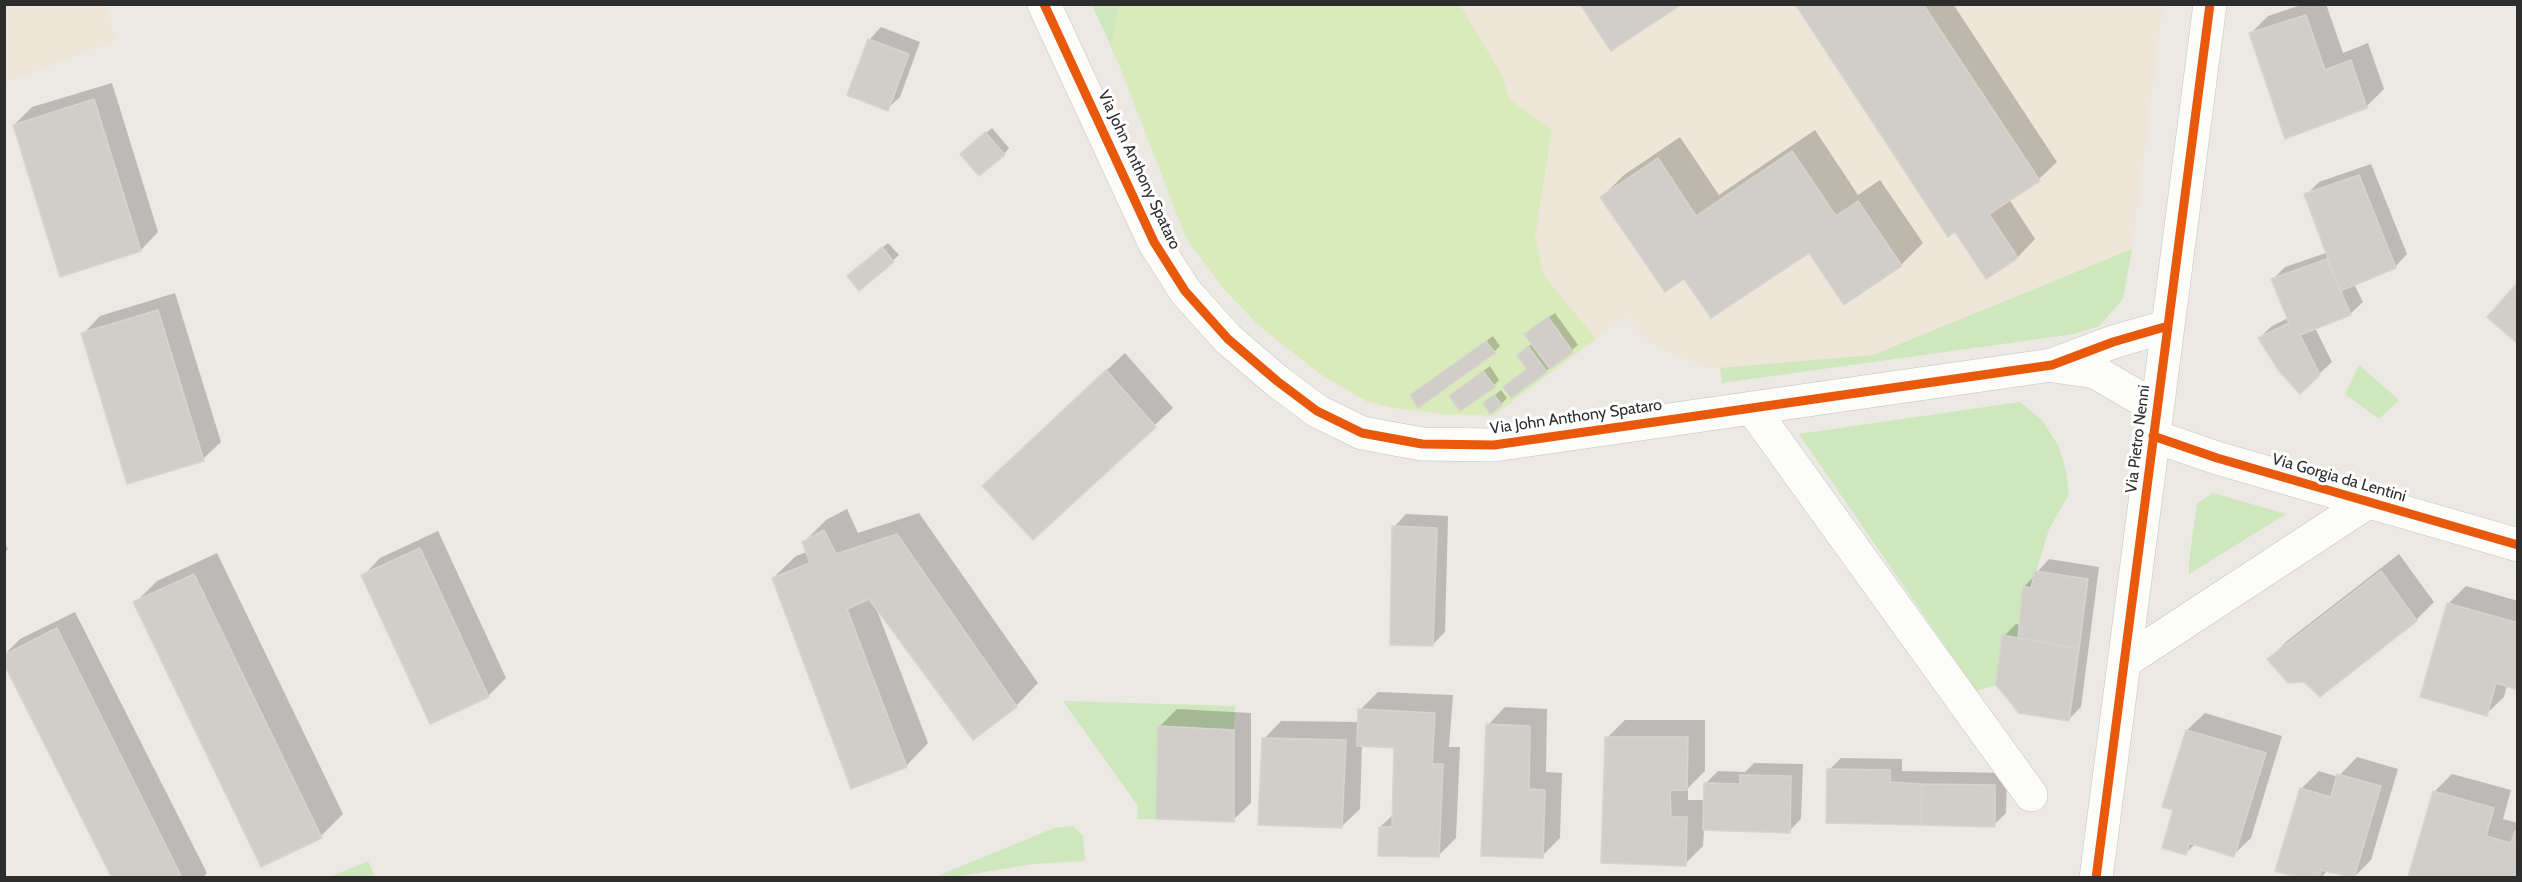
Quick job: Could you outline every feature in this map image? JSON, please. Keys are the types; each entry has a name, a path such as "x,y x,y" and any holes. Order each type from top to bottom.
{"street":[{"name":"Via John Anthony Spataro","path":"1044,4 1154,242 1185,291 1228,339 1277,381 1317,411 1362,433 1422,444 1494,445 2052,365"},
{"name":"Via Pietro Nenni","path":"2096,878 2210,4"},
{"path":"2052,365 2113,342 2168,327"},
{"name":"Via Gorgia da Lentini","path":"2052,365 2096,372 2155,422 2217,458 2517,545"},
{"path":"1752,408 2031,795"},
{"path":"2124,662 2368,502"}],"shaded area":[{"path":"5,4 106,5 116,40 5,83"},
{"path":"1460,5 2163,5 2132,249 1873,355 1710,369 1659,348 1645,339 1626,317 1596,339 1543,274 1535,238 1552,129 1510,100 1502,75"}],"green space":[{"path":"1092,5 1202,5 1120,66"},
{"path":"1119,5 1460,5 1502,75 1510,100 1552,129 1535,238 1543,274 1596,339 1493,416 1444,414 1393,408 1366,401 1320,374 1258,325 1223,288 1186,238 1111,44"},
{"path":"2132,249 2123,299 2099,326 2074,334 1722,383 1720,368 1873,355"},
{"path":"2359,365 2399,400 2379,419 2345,394"},
{"path":"2020,402 2042,420 2059,447 2066,471 2069,494 2049,529 2031,588 2023,587 2018,638 1996,685 1976,691 1799,434"},
{"path":"2213,493 2286,514 2189,574 2197,504"},
{"path":"1063,701 1235,706 1234,730 1158,726 1156,819 1137,819 1138,806"},
{"path":"1073,826 1083,836 1085,861 1034,864 952,877 935,877 1054,828"},
{"path":"368,861 375,877 330,877"}],"building":[{"path":"1580,4 1682,4 1611,51"},
{"path":"1795,4 1923,4 2040,181 1989,214 2018,258 1986,279 1955,232 1948,237"},
{"path":"2306,15 2325,70 2351,60 2367,108 2285,139 2249,33"},
{"path":"868,39 909,54 888,111 847,95"},
{"path":"94,99 141,251 60,277 13,125"},
{"path":"985,132 1005,155 979,176 960,154"},
{"path":"1792,151 1836,216 1858,201 1902,266 1844,305 1809,253 1711,318 1684,279 1665,292 1600,197 1658,158 1696,216"},
{"path":"2359,175 2396,268 2340,291 2304,194"},
{"path":"882,247 894,262 859,291 847,276"},
{"path":"2327,259 2351,315 2300,335 2320,375 2300,394 2279,371 2258,338 2289,323 2271,279"},
{"path":"2518,282 2518,344 2487,317"},
{"path":"158,310 204,461 127,484 81,333"},
{"path":"1548,317 1573,352 1550,369 1524,334"},
{"path":"1486,341 1495,353 1418,408 1410,395"},
{"path":"1528,346 1547,372 1511,398 1503,387 1527,369 1517,355"},
{"path":"1106,370 1156,427 1033,540 982,486"},
{"path":"1483,371 1495,387 1460,411 1449,396"},
{"path":"1494,395 1502,405 1490,414 1483,403"},
{"path":"1392,526 1437,528 1433,646 1390,645"},
{"path":"824,530 836,554 897,534 1017,707 973,740 869,599 847,609 907,767 851,789 772,578 810,563 802,542"},
{"path":"420,548 489,697 430,724 361,575"},
{"path":"2035,571 2088,579 2079,649 2018,638 2023,586 2031,588"},
{"path":"2381,571 2417,621 2320,697 2304,682 2288,683 2267,659"},
{"path":"194,574 322,838 261,867 133,602"},
{"path":"2447,603 2518,623 2518,690 2496,683 2487,716 2420,697"},
{"path":"57,628 182,878 112,878 4,664 4,655"},
{"path":"2002,635 2079,649 2069,721 2019,713 1996,685"},
{"path":"1358,709 1435,713 1432,764 1443,764 1439,857 1378,856 1379,827 1392,827 1394,748 1357,746"},
{"path":"1486,724 1530,726 1529,789 1545,790 1543,858 1481,856"},
{"path":"1158,726 1234,730 1234,822 1156,819"},
{"path":"2186,730 2266,753 2234,857 2189,843 2186,855 2162,848 2173,810 2162,807"},
{"path":"1605,737 1688,737 1687,790 1670,790 1671,817 1687,817 1686,866 1601,863"},
{"path":"1262,738 1346,740 1342,828 1258,825"},
{"path":"1827,769 1890,770 1890,782 1922,784 1921,825 1826,823"},
{"path":"2337,774 2381,786 2354,878 2321,870 2319,878 2299,878 2275,871 2300,788 2331,797"},
{"path":"1740,775 1791,776 1790,833 1703,830 1704,783 1740,784"},
{"path":"1922,784 1995,785 1995,827 1921,825"},
{"path":"2433,791 2494,808 2486,836 2511,843 2515,831 2518,832 2518,878 2408,877"}],"cycle path":[{"path":"1044,4 1154,242 1185,291 1228,339 1277,381 1317,411 1362,433 1422,444 1494,445 2052,365 2113,342 2168,326"},
{"path":"2096,878 2210,4"},
{"path":"2153,436 2217,458 2518,545"}]}
